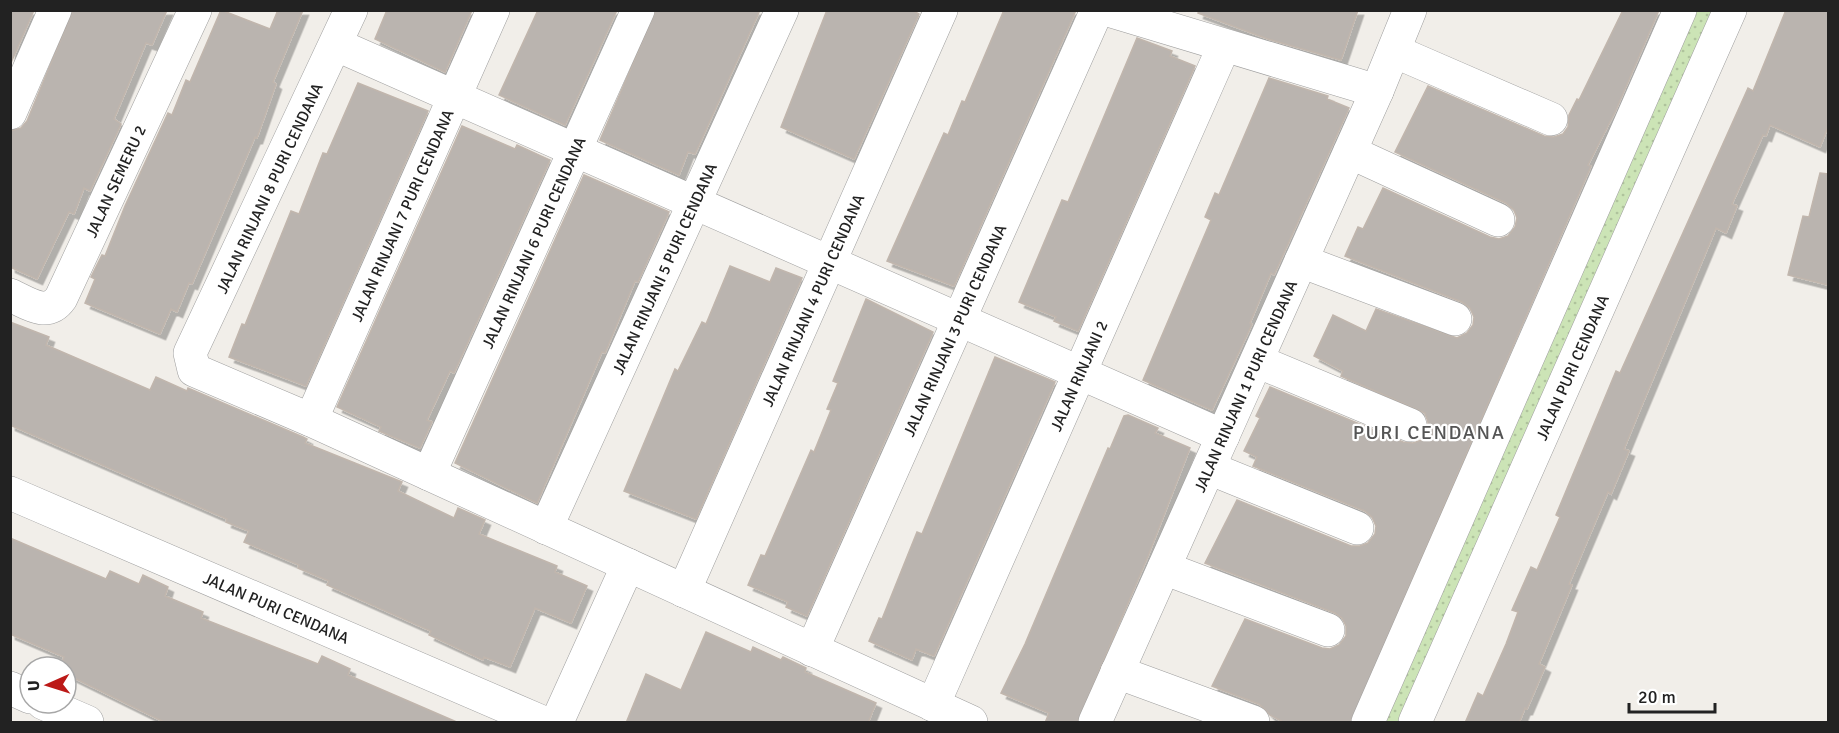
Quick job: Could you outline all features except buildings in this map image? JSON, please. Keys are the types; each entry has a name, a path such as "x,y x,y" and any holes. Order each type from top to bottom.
{"street":[{"path":"10,113 55,10"},
{"name":"JALAN SEMERU 2","path":"10,295 41,309 53,307 62,298 195,10"},
{"name":"JALAN RINJANI 8 PURI CENDANA","path":"311,420 198,373 190,365 190,353 337,45 351,10"},
{"name":"JALAN RINJANI 7 PURI CENDANA","path":"311,420 493,10"},
{"name":"JALAN RINJANI 6 PURI CENDANA","path":"429,474 574,149 639,10"},
{"name":"JALAN RINJANI 5 PURI CENDANA","path":"546,528 782,10"},
{"name":"JALAN RINJANI 4 PURI CENDANA","path":"684,591 941,10"},
{"name":"JALAN RINJANI 3 PURI CENDANA","path":"812,650 1097,10"},
{"path":"1108,10 1377,91"},
{"name":"JALAN RINJANI 1 PURI CENDANA","path":"1095,723 1377,91 1410,10"},
{"path":"1368,723 1680,10"},
{"name":"JALAN PURI CENDANA","path":"1415,723 1556,401 1688,110 1730,10"},
{"path":"337,45 1223,436"},
{"name":"JALAN RINJANI 2","path":"933,705 1224,45"},
{"path":"1394,51 1551,119"},
{"path":"1645,91 1688,110"},
{"path":"1350,152 1498,220"},
{"path":"1301,261 1455,319"},
{"path":"1257,361 1410,425"},
{"path":"1518,384 1556,401"},
{"path":"311,420 971,723"},
{"path":"1209,468 1357,528"},
{"name":"JALAN PURI CENDANA","path":"10,493 542,723"},
{"path":"557,723 628,566"},
{"path":"1164,568 1328,630"},
{"path":"1118,672 1253,723"},
{"path":"64,715 87,723"}],"green space":[{"path":"1680,11 1731,11 1415,722 1368,722"}],"district":[{"name":"PURI CENDANA","path":"1429,432"}]}
